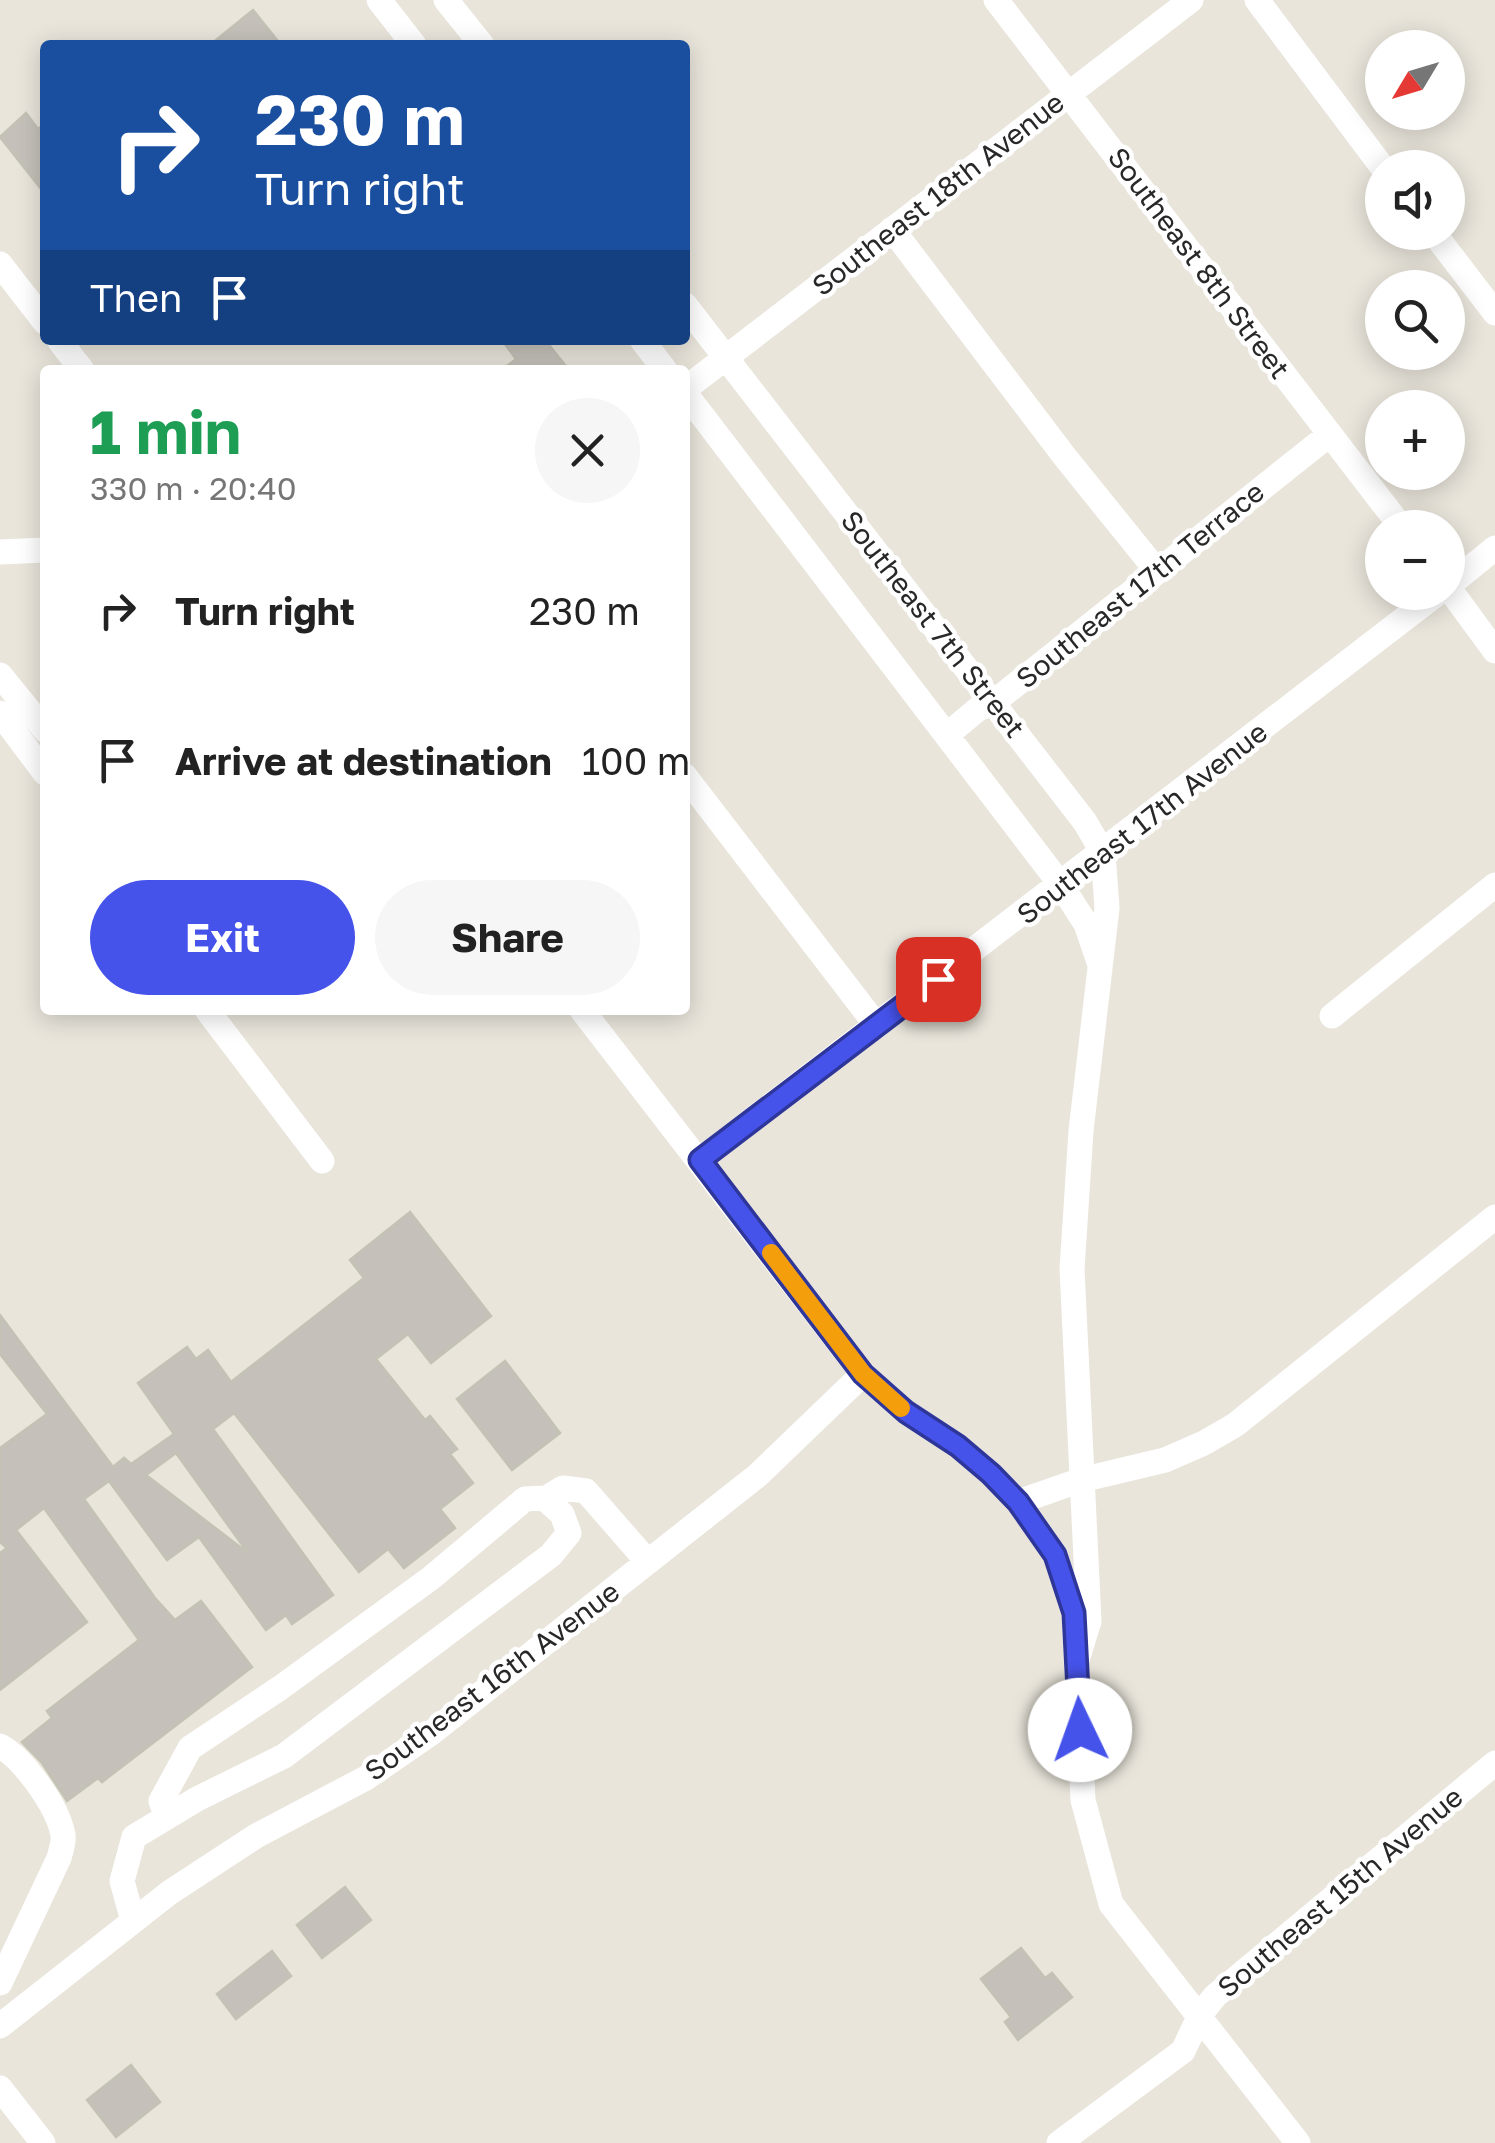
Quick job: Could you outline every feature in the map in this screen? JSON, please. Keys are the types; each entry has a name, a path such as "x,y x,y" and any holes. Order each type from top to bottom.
{"street":[{"path":"379,0 410,40"},
{"path":"446,0 478,40"},
{"name":"Southeast 8th Street","path":"996,0 1388,510"},
{"name":"Southeast 18th Avenue","path":"690,387 1191,0"},
{"path":"1257,0 1370,150"},
{"path":"892,229 1157,571"},
{"path":"1447,250 1495,313"},
{"path":"0,264 40,316"},
{"name":"Southeast 7th Street","path":"690,312 1086,822 1103,853 1107,908 1081,1130 1072,1268 1089,1622 1077,1660"},
{"path":"63,345 78,365"},
{"path":"646,345 661,365"},
{"name":"Southeast 7th Street","path":"690,398 1061,885 1086,924 1102,971"},
{"name":"Southeast 17th Terrace","path":"948,734 978,709 994,702 1330,434"},
{"path":"1465,572 1495,548"},
{"path":"0,552 40,550"},
{"name":"Southeast 17th Avenue","path":"700,1160 1416,610"},
{"path":"1465,610 1495,651"},
{"path":"0,675 40,724"},
{"path":"0,713 40,766"},
{"path":"690,782 878,1026"},
{"path":"1332,1016 1495,884"},
{"path":"211,1015 322,1161"},
{"path":"586,1015 863,1374 906,1412 980,1464 1018,1502 1055,1555 1074,1613 1083,1800 1111,1904 1298,2143"},
{"path":"1018,1502 1081,1480 1165,1460 1204,1444 1235,1425 1495,1217"},
{"name":"Southeast 16th Avenue","path":"0,2026 169,1893 256,1836 366,1778 430,1734 758,1475 863,1374"},
{"path":"168,1817 161,1800 190,1748 431,1578 524,1499 545,1499 563,1488 586,1492 648,1562"},
{"path":"133,1921 122,1881 134,1837 284,1756 551,1555 569,1533 562,1514 545,1499"},
{"path":"0,1746 15,1754 57,1813 64,1839 59,1858 0,1983"},
{"name":"Southeast 15th Avenue","path":"1059,2143 1183,2051 1200,2015 1215,1996 1495,1763"},
{"path":"0,2088 43,2143"}],"building":[{"path":"253,10 277,40 216,40"},
{"path":"26,113 40,128 40,188 0,137"},
{"path":"506,345 549,345 565,365 508,365 516,359"},
{"path":"410,1212 491,1316 431,1363 408,1334 376,1359 425,1420 430,1416 457,1449 450,1454 473,1483 440,1509 455,1528 404,1568 388,1549 359,1572 234,1413 213,1429 333,1595 292,1624 286,1615 266,1630 199,1537 167,1560 109,1481 84,1499 155,1598 175,1620 201,1601 252,1667 102,1782 98,1778 67,1801 42,1763 22,1742 52,1718 47,1711 139,1640 44,1508 16,1530 87,1622 0,1690 0,1553 7,1548 0,1542 0,1448 47,1414 0,1354 0,1315 113,1467 124,1458 131,1464 174,1434 138,1383 187,1347 196,1359 208,1350 231,1382 364,1278 350,1260","holes":["176,1453 248,1553 146,1475"]},
{"path":"505,1361 560,1433 512,1470 457,1399"},
{"path":"345,1887 371,1920 322,1958 297,1925"},
{"path":"1021,1948 1045,1978 1052,1973 1072,1997 1018,2040 1005,2022 1011,2017 981,1979"},
{"path":"272,1951 291,1976 236,2019 217,1994"},
{"path":"131,2065 160,2102 116,2137 87,2100"}],"slow traffic":[{"path":"771,1253 863,1374 901,1408"}],"route":[{"path":"938,979 700,1160 863,1374 906,1412 958,1446 991,1474 1018,1502 1055,1555 1074,1613 1080,1730"}]}
